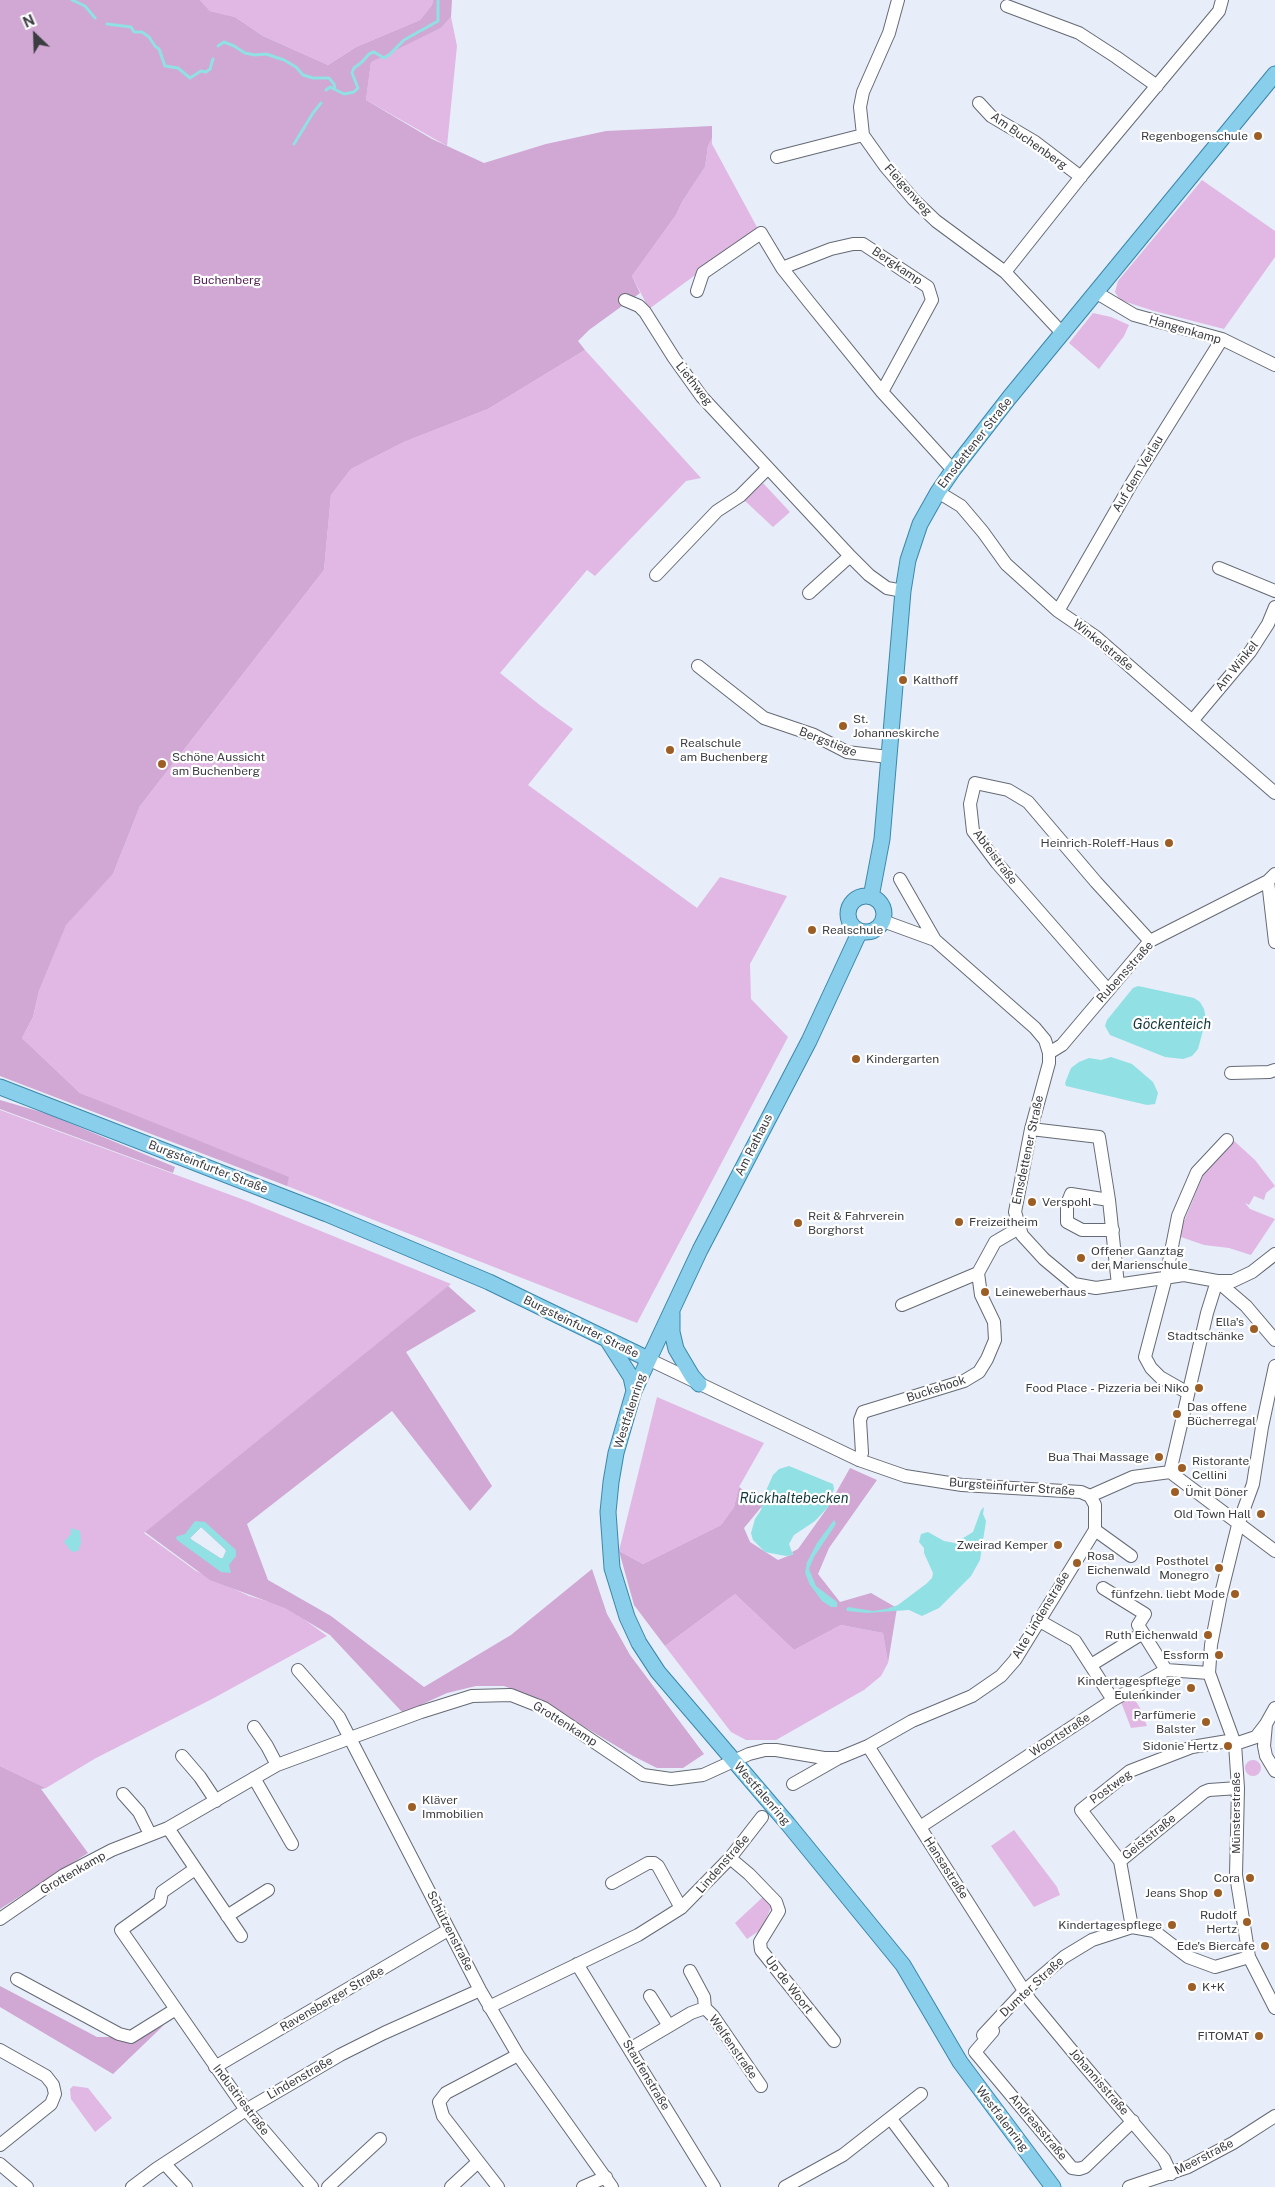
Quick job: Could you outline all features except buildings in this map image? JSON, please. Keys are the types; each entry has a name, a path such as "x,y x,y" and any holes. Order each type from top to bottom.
{"main road":[{"name":"Emsdettener Straße","path":"871,897 882,838 903,591 908,560 920,524 953,470 1009,398 1275,74"},
{"path":"871,897 878,900 882,906 883,922 873,931 860,931 850,922 849,908 858,898 871,897"},
{"name":"Am Rathaus","path":"648,1359 736,1179 809,1041 860,931"},
{"name":"Burgsteinfurter Straße","path":"0,1087 327,1214 489,1282 648,1359"},
{"path":"672,1311 672,1332 676,1349 699,1384"},
{"path":"607,1340 631,1377 634,1391"},
{"name":"Westfalenring","path":"648,1359 634,1391 616,1453 608,1512 612,1568 627,1617 639,1643 658,1672 865,1917 903,1965 960,2062 1053,2187"}],"street":[{"name":"Fleigenweg","path":"898,0 889,33 863,92 860,107 863,135 885,166 914,200 936,220 1005,272 1063,334"},
{"name":"Am Buchenberg","path":"1005,272 1080,177 1219,12 1222,0"},
{"path":"1007,6 1079,33 1157,86"},
{"name":"Am Buchenberg","path":"979,103 991,116 1035,142 1080,177"},
{"path":"777,157 863,135"},
{"path":"696,291 704,273 761,233 782,268 882,392 953,470"},
{"name":"Bergkamp","path":"782,268 831,249 863,244 928,287 932,300 882,392"},
{"name":"Hangenkamp","path":"1097,293 1134,315 1222,339 1275,365"},
{"name":"Liethweg","path":"625,300 639,306 646,312 674,358 702,397 850,556 869,575 887,588 903,591"},
{"name":"Auf dem Verlau","path":"1058,610 1133,481 1222,339"},
{"path":"656,576 718,511 740,496 768,468"},
{"name":"Winkelstraße","path":"938,492 961,506 1006,564 1058,610 1096,638 1275,793"},
{"path":"809,593 850,556"},
{"path":"1219,568 1275,591"},
{"name":"Am Winkel","path":"1192,721 1250,652 1268,624 1275,607"},
{"name":"Bergstiege","path":"698,666 764,718 814,735 847,752 888,756"},
{"name":"Abteistraße","path":"1108,990 997,863 973,831 970,804 975,783 1008,790 1028,802 1096,882 1150,941"},
{"path":"1271,877 1275,942"},
{"name":"Rubensstraße","path":"1049,1053 1062,1045 1150,941 1271,877"},
{"path":"900,879 935,940 1035,1028 1045,1040 1049,1053"},
{"path":"883,922 935,940"},
{"name":"Emsdettener Straße","path":"1049,1053 1049,1063 1031,1130 1015,1212 1019,1228 1028,1244 1074,1284 1096,1288 1184,1275 1217,1281"},
{"path":"1231,1073 1269,1072 1275,1070"},
{"path":"1031,1130 1099,1137 1113,1230 1118,1285"},
{"path":"1188,1393 1160,1377 1151,1368 1145,1357 1166,1277 1178,1216 1197,1172 1227,1140"},
{"path":"1109,1200 1071,1194 1067,1204 1067,1222 1082,1230 1113,1230"},
{"path":"902,1305 978,1274 995,1242 1019,1228"},
{"path":"1217,1281 1234,1281 1243,1277 1275,1254"},
{"name":"Buckshook","path":"859,1460 862,1453 860,1420 863,1412 964,1381 978,1372 987,1360 995,1340 994,1322 981,1294 978,1274"},
{"path":"1217,1281 1246,1306 1275,1340"},
{"path":"1217,1281 1207,1314 1170,1472 1275,1551"},
{"name":"Burgsteinfurter Straße","path":"648,1359 859,1460 905,1476 962,1485 1081,1492 1090,1496 1133,1477 1170,1472"},
{"name":"Münsterstraße","path":"1275,1366 1262,1427 1253,1484 1238,1525 1220,1602 1209,1673 1234,1742 1238,1788 1236,1875 1249,1957 1275,2008"},
{"path":"1090,1496 1095,1505 1096,1530 1131,1556"},
{"name":"Alte Lindenstraße","path":"793,1784 839,1758 868,1746 912,1721 972,1696 1001,1676 1015,1660 1038,1620 1096,1530"},
{"path":"1103,1588 1145,1614 1138,1625 1166,1670 1209,1673"},
{"path":"1038,1620 1075,1642 1113,1700"},
{"path":"1091,1665 1143,1633"},
{"name":"Schützenstraße","path":"298,1670 339,1717 448,1930 489,2007 518,2055 609,2182"},
{"name":"Woortstraße","path":"920,1827 1113,1700 1166,1670"},
{"name":"Grottenkamp","path":"0,1919 64,1875 112,1850 168,1828 277,1765 472,1696 511,1695 544,1708 643,1774 671,1779 702,1776 734,1762"},
{"path":"1234,1742 1247,1742 1256,1737 1275,1708"},
{"path":"1266,1724 1264,1746 1266,1756 1275,1771"},
{"path":"254,1727 268,1746 277,1765"},
{"name":"Postweg","path":"1120,1861 1081,1810 1130,1771 1192,1747 1234,1742"},
{"name":"Hansastraße","path":"868,1746 1024,1991"},
{"name":"Alte Lindenstraße","path":"734,1762 749,1754 765,1750 824,1758 839,1758"},
{"path":"182,1756 200,1777 216,1801"},
{"path":"254,1778 292,1844"},
{"name":"Geiststraße","path":"1132,1927 1120,1861 1204,1792 1238,1788"},
{"path":"123,1794 139,1812 150,1834"},
{"name":"Lindenstraße","path":"489,2007 638,1935 681,1908 730,1858 762,1817"},
{"path":"168,1828 241,1936"},
{"name":"Up de Woort","path":"730,1858 749,1874 776,1902 779,1911 760,1942 761,1950 834,2041"},
{"path":"612,1883 648,1863 654,1863 658,1866 681,1908"},
{"name":"Industriestraße","path":"195,1869 162,1892 160,1902 121,1930 246,2110 312,2187"},
{"path":"227,1916 268,1890"},
{"path":"1132,1927 1154,1931 1188,1957 1215,1967 1249,1957"},
{"name":"Dumter Straße","path":"983,2035 1024,1991 1064,1957 1092,1940 1132,1927"},
{"name":"Ravensberger Straße","path":"215,2067 448,1930"},
{"name":"Staufenstraße","path":"577,1964 714,2187"},
{"name":"Welfenstraße","path":"690,1971 704,1997 705,2008 713,2016 761,2086"},
{"path":"17,1979 119,2034 131,2037 176,2009"},
{"name":"Lindenstraße","path":"132,2187 246,2110 340,2055 480,1990"},
{"name":"Johannisstraße","path":"1024,1991 1164,2159 1171,2174"},
{"path":"650,1996 669,2026"},
{"name":"Welfenstraße","path":"630,2049 691,2013 705,2008"},
{"name":"Andreasstraße","path":"992,2024 993,2032 976,2052 1072,2168 1080,2169 1085,2166 1133,2121"},
{"path":"0,2050 46,2076 53,2085 55,2094 51,2104 0,2145"},
{"path":"498,2187 442,2116 438,2102 446,2093 518,2055"},
{"path":"785,2187 843,2155 921,2094"},
{"name":"Meerstraße","path":"1129,2187 1171,2174 1205,2159 1275,2116"},
{"path":"891,2119 942,2187"},
{"path":"328,2187 380,2139"},
{"path":"451,2187 478,2162"},
{"path":"0,2164 27,2187"},
{"path":"164,2164 186,2187"},
{"path":"583,2187 609,2182"}],"shaded area":[{"path":"200,0 433,0 432,5 420,20 356,47 328,65 263,36 235,17 210,11"},
{"path":"451,17 457,46 447,146 366,100 371,61 441,28"},
{"path":"712,138 712,144 758,229 649,309 632,276 676,215 682,202 705,167 708,146"},
{"path":"1202,180 1275,231 1275,257 1224,329 1120,300 1115,292 1118,281"},
{"path":"1093,313 1111,317 1129,325 1124,336 1099,369 1069,343"},
{"path":"585,350 701,478 686,481 595,576 587,570 500,673 573,729 528,785 697,908 720,877 787,896 750,964 751,999 788,1037 637,1323 287,1186 153,1124 80,1093 22,1038 33,1017 39,991 66,924 113,874 140,806 324,570 331,495 351,469 404,442 488,409"},
{"path":"763,483 790,512 773,527 744,500"},
{"path":"0,1110 247,1201 451,1284 144,1533 196,1571 249,1596 287,1607 327,1636 212,1699 96,1758 46,1788 0,1766"},
{"path":"1232,1139 1255,1160 1275,1186 1266,1193 1264,1200 1254,1196 1249,1205 1245,1203 1250,1209 1275,1219 1251,1255 1229,1248 1204,1245 1178,1236 1204,1173"},
{"path":"657,1397 764,1443 739,1487 734,1507 721,1525 643,1564 619,1551"},
{"path":"735,1594 794,1650 841,1625 883,1633 888,1663 881,1676 864,1690 776,1740 746,1740 731,1732 665,1646"},
{"path":"1132,1695 1140,1708 1147,1726 1131,1728 1121,1702"},
{"path":"1253,1760 1261,1768 1253,1776 1245,1768"},
{"path":"1014,1830 1057,1887 1060,1895 1034,1907 991,1846"},
{"path":"764,1896 772,1905 762,1929 747,1939 735,1923"},
{"path":"73,2086 88,2088 112,2118 95,2132 71,2099 70,2089"}],"green space":[{"name":"Buchenberg","path":"0,0 200,0 210,11 235,17 263,36 328,65 356,47 420,20 432,5 433,0 452,0 451,17 441,28 371,62 366,100 432,139 484,163 546,144 606,131 712,126 712,138 708,146 705,167 682,202 676,215 632,276 640,293 589,330 578,341 585,350 488,409 404,442 351,469 331,495 324,570 140,806 113,874 66,925 39,991 33,1017 22,1038 80,1093 289,1177 287,1186 0,1076"},
{"path":"0,1100 48,1114 175,1167 173,1173 0,1109"},
{"path":"448,1286 476,1311 406,1352 492,1486 470,1511 392,1411 247,1524 268,1580 331,1616 424,1687 511,1635 592,1569 607,1614 630,1655 704,1754 683,1768 657,1768 633,1756 538,1699 504,1686 476,1686 447,1693 403,1713 330,1635 285,1608 210,1580 145,1532","holes":["201,1527 225,1549 223,1558 220,1558 190,1538"]},
{"path":"850,1468 877,1480 829,1548 818,1574 840,1602 871,1593 897,1608 888,1663 883,1633 841,1625 794,1650 735,1594 665,1646 634,1605 619,1551 643,1564 721,1525 734,1507 739,1487 763,1505 744,1528 750,1542 778,1560 793,1554 792,1552 798,1549 828,1507"},
{"path":"0,1766 46,1788 41,1789 88,1853 0,1909"},
{"path":"0,1986 97,2037 144,2035 164,2025 113,2074 0,2007"}],"water":[{"name":"Göckenteich","path":"1138,986 1194,998 1200,1002 1206,1019 1198,1049 1192,1056 1183,1059 1165,1057 1110,1035 1105,1026 1107,1020 1133,988"},
{"name":"Göckenteich","path":"1111,1057 1132,1064 1153,1082 1158,1093 1155,1104 1147,1105 1066,1086 1065,1083 1071,1068 1079,1062 1089,1058 1101,1060"},
{"name":"Rückhaltebecken","path":"789,1466 833,1484 834,1489 828,1507 815,1521 794,1535 789,1544 793,1555 786,1556 765,1552 753,1540 751,1533 773,1475 779,1469"},
{"path":"984,1507 983,1514 986,1521 980,1560 971,1576 939,1608 922,1616 909,1610 867,1613 847,1611 848,1607 873,1611 898,1605 926,1584 932,1578 933,1573 924,1553 924,1548 919,1542 921,1534 928,1532 944,1541 955,1543 973,1532 981,1510"},
{"path":"834,1520 836,1524 814,1557 809,1569 816,1586 837,1602 837,1607 831,1607 822,1601 810,1585 805,1573 807,1562 817,1543"},
{"path":"195,1521 205,1522 236,1550 236,1556 229,1565 231,1573 221,1572 177,1540 176,1537 185,1534","holes":["201,1527 225,1549 223,1558 220,1558 190,1538"]},
{"path":"71,1528 80,1531 81,1543 78,1551 72,1552 64,1542 71,1534"}],"waterway":[{"path":"72,0 85,6 95,18"},
{"path":"326,90 330,87 344,94 354,92 358,88 352,73 354,68 369,54 374,52 384,58 404,40 438,21 438,0"},
{"path":"107,24 131,27 134,32 142,32 159,49 165,66 178,68 190,78 201,71 206,72 210,69 213,59"},
{"path":"218,46 224,42 245,53 255,55 266,54 284,60 296,67 303,75 313,78 329,78 334,84 335,89"},
{"path":"294,144 321,103"}],"place":[{"name":"Regenbogenschule","path":"1258,136"},
{"name":"Kalthoff","path":"903,680"},
{"name":"St. Johanneskirche","path":"843,726"},
{"name":"Realschule am Buchenberg","path":"670,750"},
{"name":"Schöne Aussicht am Buchenberg","path":"162,764"},
{"name":"Heinrich-Roleff-Haus","path":"1169,843"},
{"name":"Realschule","path":"812,930"},
{"name":"Kindergarten","path":"856,1059"},
{"name":"Verspohl","path":"1032,1202"},
{"name":"Freizeitheim","path":"959,1222"},
{"name":"Reit & Fahrverein Borghorst","path":"798,1223"},
{"name":"Offener Ganztag der Marienschule","path":"1081,1258"},
{"name":"Leineweberhaus","path":"985,1292"},
{"name":"Ella's Stadtschänke","path":"1254,1329"},
{"name":"Food Place - Pizzeria bei Niko","path":"1199,1388"},
{"name":"Das offene Bücherregal","path":"1177,1414"},
{"name":"Bua Thai Massage","path":"1159,1457"},
{"name":"Ristorante Cellini","path":"1182,1468"},
{"name":"Ümit Döner","path":"1175,1492"},
{"name":"Old Town Hall","path":"1261,1514"},
{"name":"Zweirad Kemper","path":"1058,1545"},
{"name":"Rosa Eichenwald","path":"1077,1563"},
{"name":"Posthotel Monegro","path":"1219,1568"},
{"name":"fünfzehn. liebt Mode","path":"1235,1594"},
{"name":"Ruth Eichenwald","path":"1208,1635"},
{"name":"Essform","path":"1219,1655"},
{"name":"Kindertagespflege Eulenkinder","path":"1191,1688"},
{"name":"Parfümerie Balster","path":"1206,1722"},
{"name":"Sidonie Hertz","path":"1228,1746"},
{"name":"Kläver Immobilien","path":"412,1807"},
{"name":"Cora","path":"1250,1878"},
{"name":"Jeans Shop","path":"1218,1893"},
{"name":"Rudolf Hertz","path":"1247,1922"},
{"name":"Kindertagespflege","path":"1172,1925"},
{"name":"Ede's Biercafe","path":"1265,1946"},
{"name":"K+K","path":"1192,1987"},
{"name":"FITOMAT","path":"1259,2036"}]}
